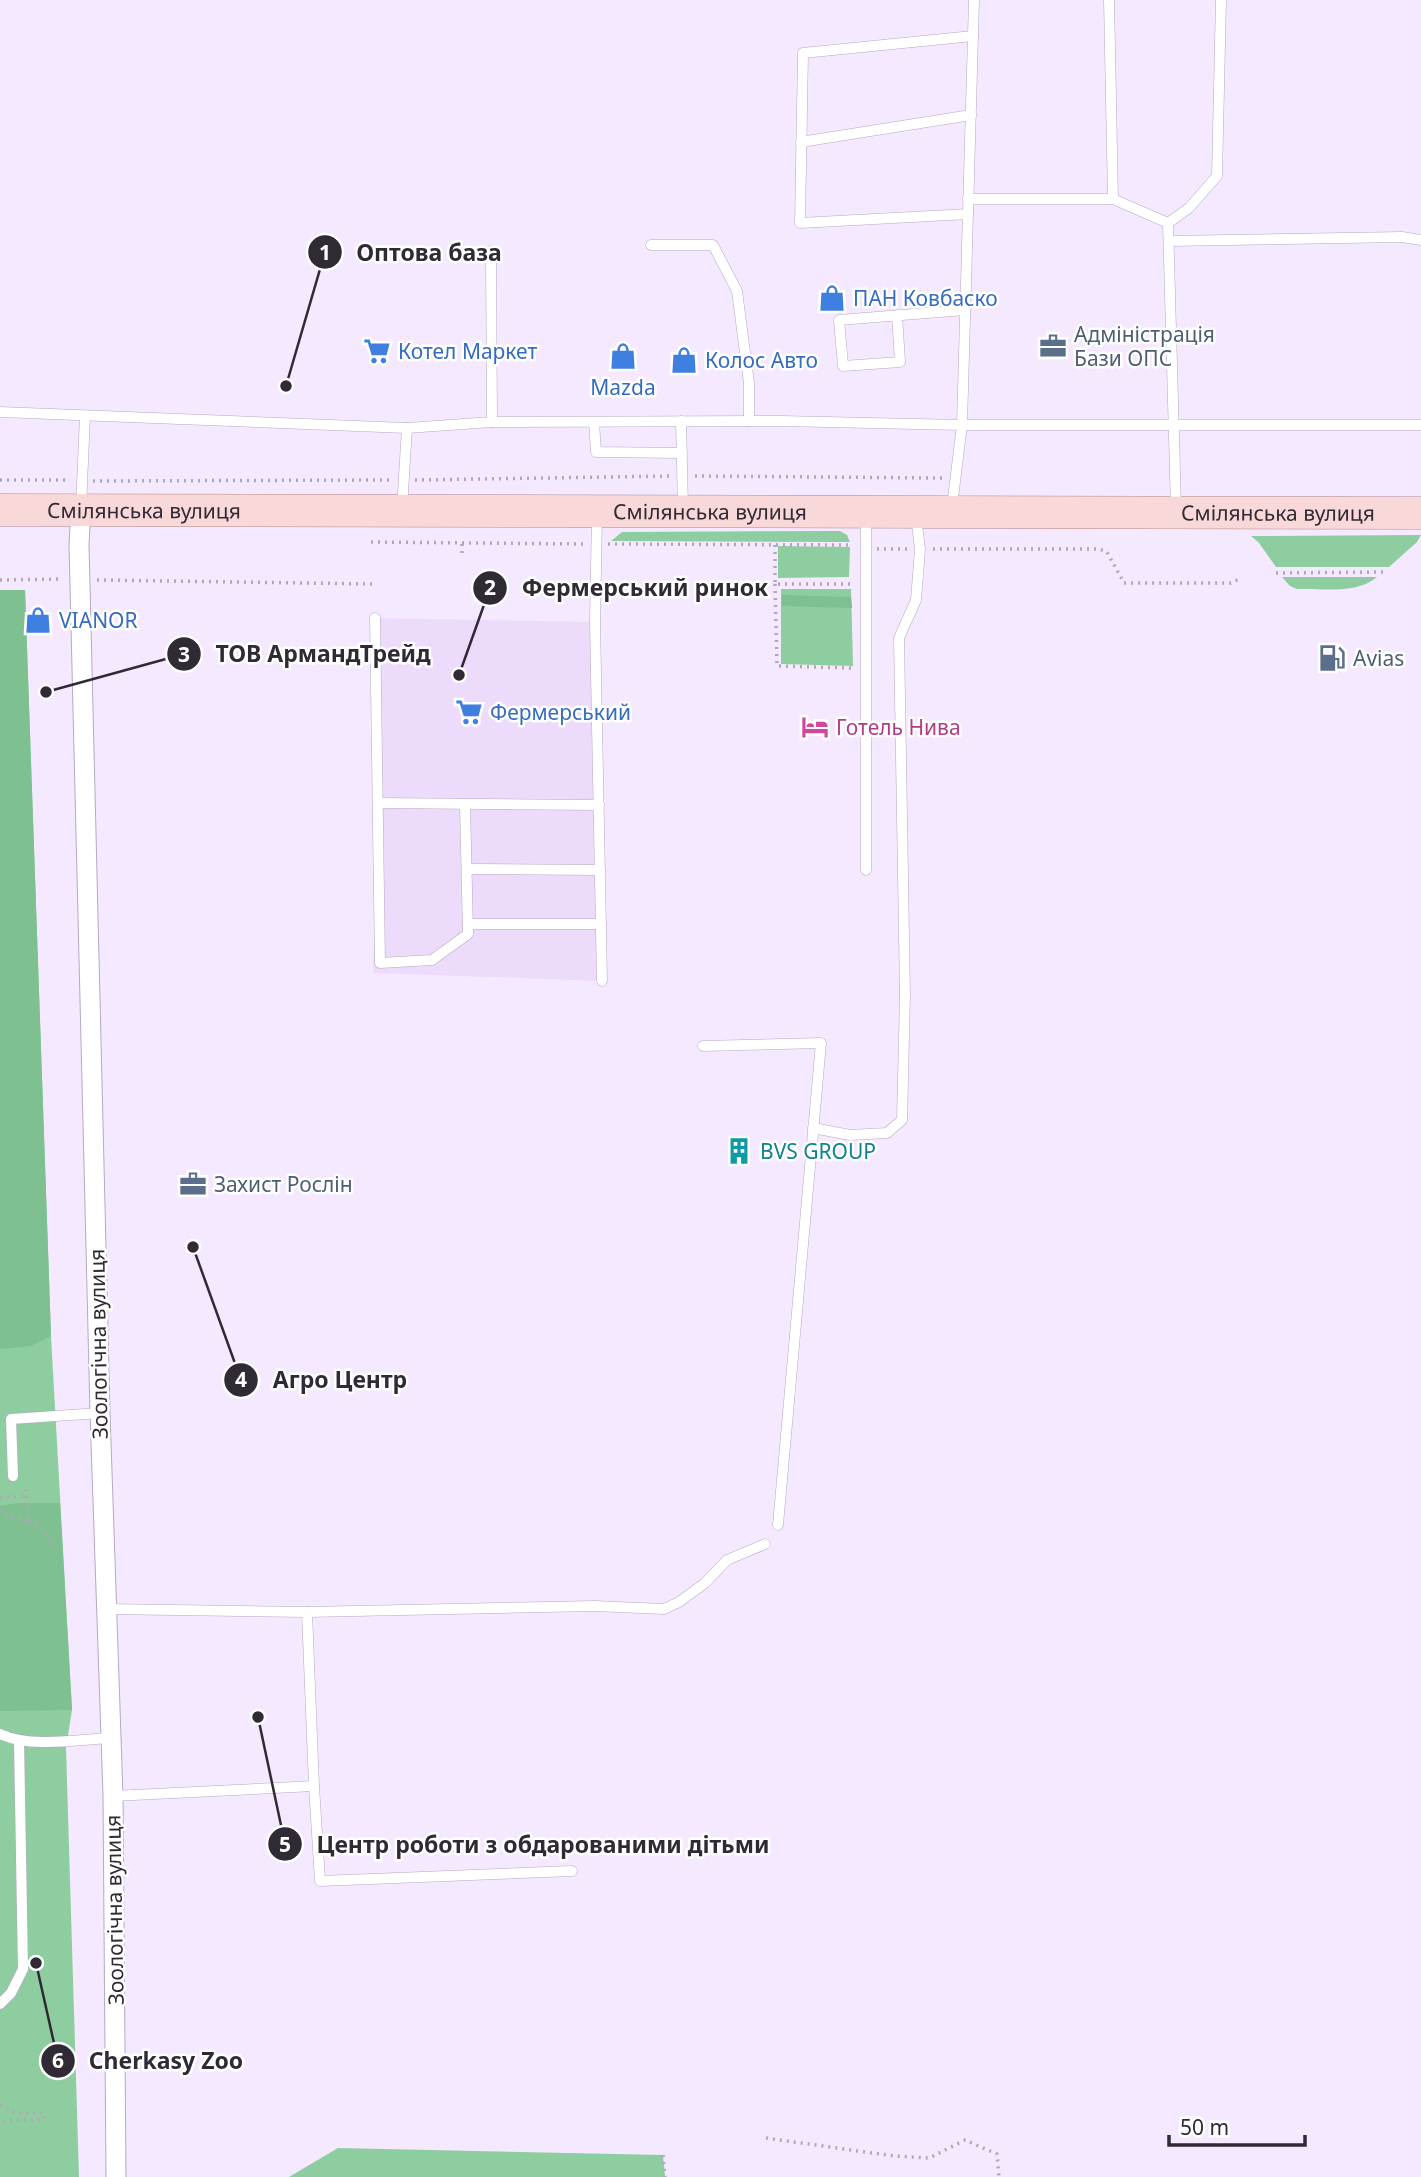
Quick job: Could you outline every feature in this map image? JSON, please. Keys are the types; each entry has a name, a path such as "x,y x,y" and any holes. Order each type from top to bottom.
{"main road":[{"name":"Смілянська вулиця","path":"0,510 82,495 402,496 597,511 1421,513"}],"street":[{"name":"Зоологічна вулиця","path":"82,495 79,544 100,1413 113,1796 116,2177"}],"lane":[{"path":"951,513 962,425 974,0"},
{"path":"1109,0 1113,199"},
{"path":"1168,223 1189,208 1217,176 1221,0"},
{"path":"968,214 800,223 803,53 973,36"},
{"path":"802,142 971,115"},
{"path":"968,199 1113,199 1168,223"},
{"path":"1168,223 1176,512"},
{"path":"1169,241 1402,237 1421,240"},
{"path":"651,245 713,245 737,291 749,383 750,421"},
{"path":"491,251 492,422"},
{"path":"897,315 900,362 843,366 839,320 897,315 965,310"},
{"path":"0,412 407,428 492,422 681,421 962,425 1421,425"},
{"path":"82,495 85,416"},
{"path":"681,421 683,512"},
{"path":"594,422 596,452 682,453"},
{"path":"402,496 407,428"},
{"path":"597,511 595,622 602,981"},
{"path":"813,1128 850,1135 887,1133 902,1120 905,995 899,638 916,600 919,549 916,512"},
{"path":"866,513 866,870"},
{"path":"375,618 380,963 432,960 468,934 465,804"},
{"path":"378,803 599,805"},
{"path":"467,869 600,870"},
{"path":"468,924 601,925"},
{"path":"702,1046 821,1043 778,1525"},
{"path":"13,1476 11,1419 100,1413"},
{"path":"106,1609 307,1612 595,1606 664,1609 679,1602 705,1583 727,1560 765,1544"},
{"path":"307,1612 320,1881 572,1871"},
{"path":"0,1734 19,1740 46,1741 110,1738"},
{"path":"0,2004 11,1993 23,1969 19,1740"},
{"path":"113,1796 314,1786"}],"path":[{"path":"0,480 82,495 402,496 682,476 956,478"},
{"path":"371,542 849,544 866,549 1099,549 1107,552 1124,583 1231,583 1239,579"},
{"path":"462,544 462,554"},
{"path":"775,545 777,666 866,668"},
{"path":"1276,573 1387,572"},
{"path":"0,580 374,584"},
{"path":"775,583 866,584"},
{"path":"13,1476 24,1475 29,1522"},
{"path":"0,1498 26,1496"},
{"path":"0,1510 44,1530 51,1548"},
{"path":"0,2105 16,2113 44,2113 44,2119 0,2121"},
{"path":"766,2138 894,2156 929,2158 965,2140 997,2154 999,2177"},
{"path":"663,2155 666,2177"}],"shaded area":[{"name":"Фермерський","path":"375,618 595,622 602,981 373,973 378,803"}],"green space":[{"path":"840,531 847,535 850,542 611,541 622,532"},
{"path":"1421,535 1417,542 1389,567 1276,567 1251,536"},
{"path":"778,546 850,547 849,577 778,578"},
{"path":"1282,577 1377,577 1359,586 1328,590 1297,589"},
{"path":"781,589 851,589 853,666 781,664"},
{"path":"0,590 25,590 51,1336 72,1710 66,1748 79,2177 0,2177"},
{"path":"0,590 25,590 51,1336 31,1346 0,1349"},
{"path":"782,595 851,597 852,608 782,606"},
{"path":"60,1503 72,1710 0,1711 0,1506"},
{"path":"338,2148 663,2155 665,2177 289,2177"}],"place":[{"name":"ПАН Ковбаско","path":"832,298"},
{"name":"Адміністрація Бази ОПС","path":"1053,346"},
{"name":"Котел Маркет","path":"377,351"},
{"name":"Mazda","path":"623,356"},
{"name":"Колос Авто","path":"684,360"},
{"name":"Оптова база","path":"286,386"},
{"name":"VIANOR","path":"38,620"},
{"name":"Avias","path":"1332,658"},
{"name":"Фермерський ринок","path":"459,675"},
{"name":"ТОВ АрмандТрейд","path":"46,692"},
{"name":"Фермерський","path":"469,712"},
{"name":"Готель Нива","path":"815,727"},
{"name":"BVS GROUP","path":"739,1151"},
{"name":"Захист Рослін","path":"193,1184"},
{"name":"Агро Центр","path":"193,1247"},
{"name":"Центр роботи з обдарованими дітьми","path":"258,1717"},
{"name":"Cherkasy Zoo","path":"36,1963"}]}
